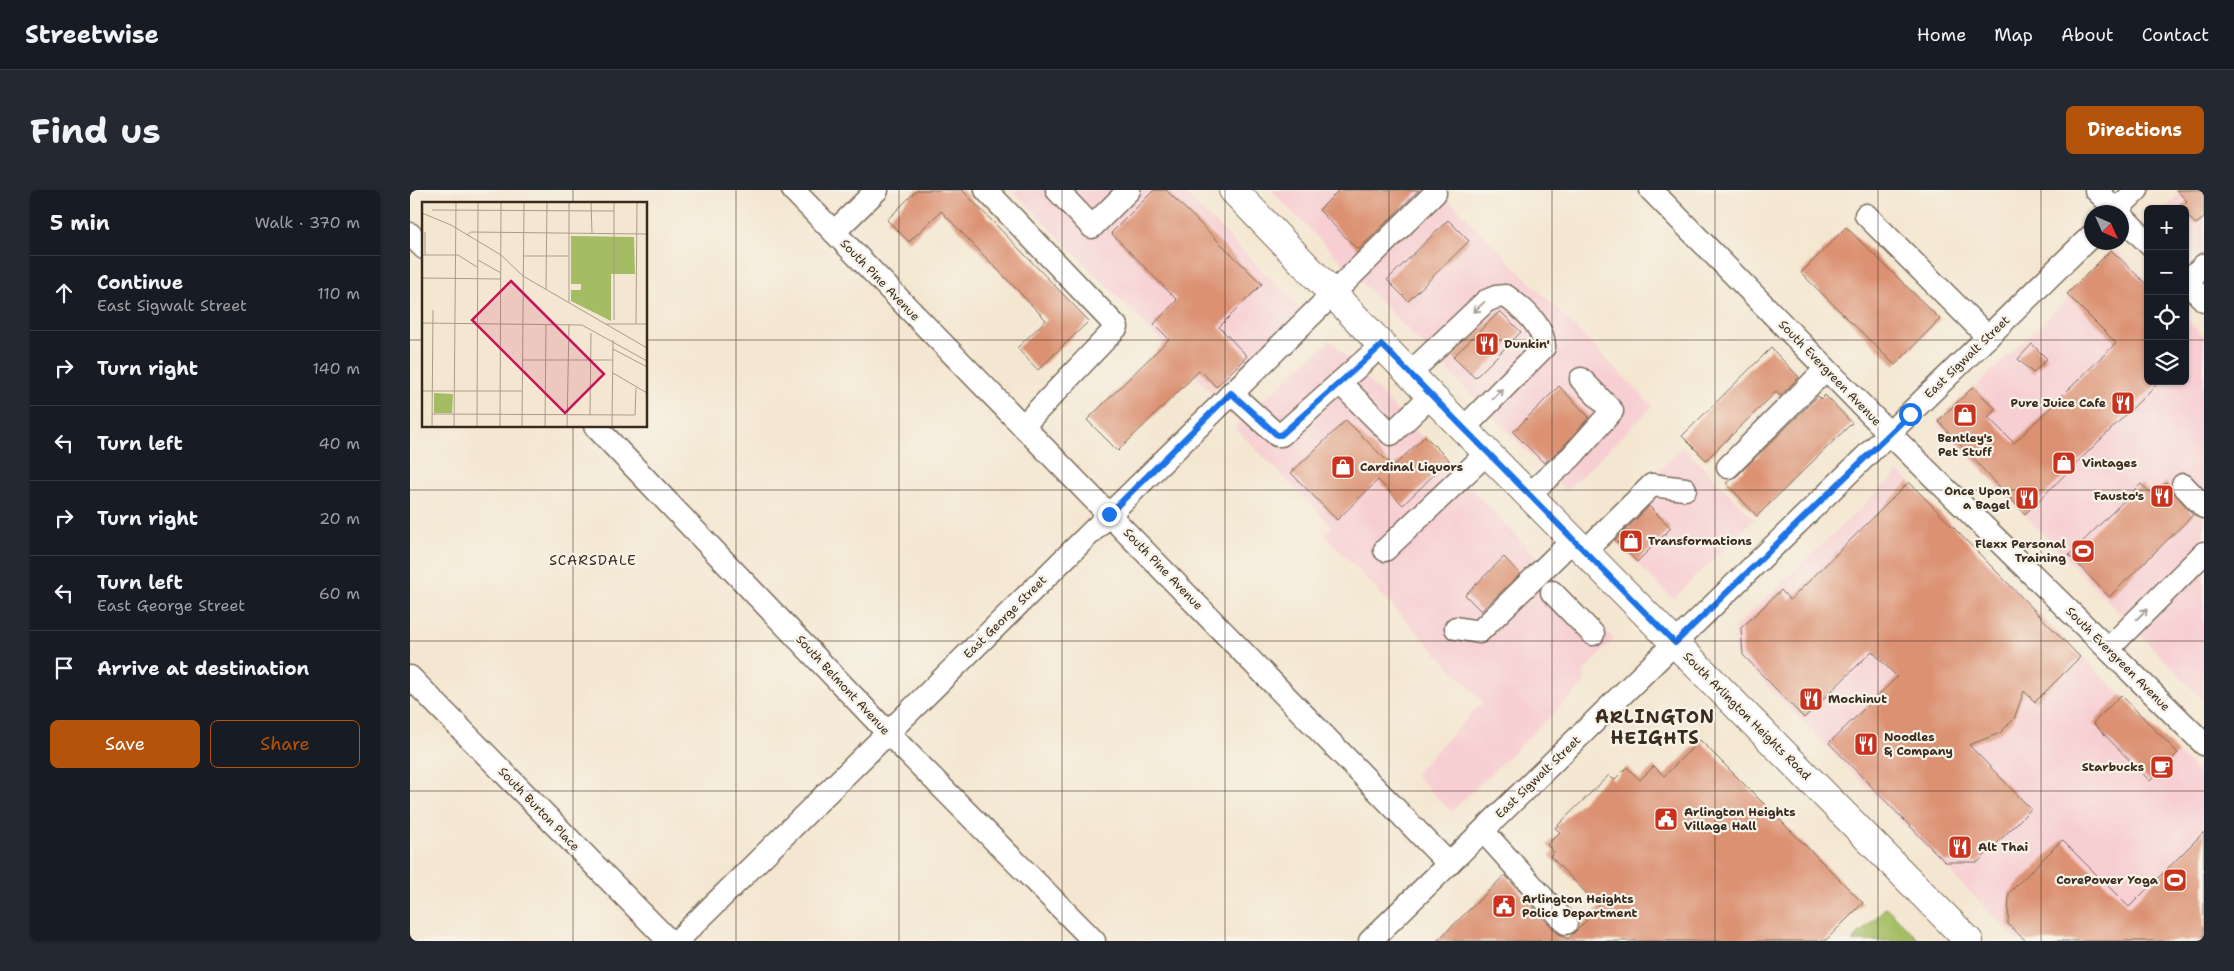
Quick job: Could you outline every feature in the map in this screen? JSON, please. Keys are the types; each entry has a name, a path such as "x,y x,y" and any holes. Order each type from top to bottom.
{"main road":[{"name":"South Arlington Heights Road","path":"1233,190 1409,374 1970,941"}],"street":[{"name":"South Pine Avenue","path":"793,190 1449,864"},
{"path":"834,232 877,190"},
{"path":"986,190 1117,327 1023,426"},
{"path":"1057,190 1092,227 1129,190"},
{"path":"2096,190 2110,205"},
{"path":"2124,205 2137,190"},
{"name":"East George Street","path":"677,941 1435,194"},
{"name":"South Evergreen Avenue","path":"1665,194 1826,369 1889,433 2108,649 2202,737"},
{"path":"1866,215 1988,337"},
{"path":"2129,225 2144,239"},
{"path":"410,234 422,246"},
{"name":"East Sigwalt Street","path":"1370,941 2084,243"},
{"path":"2189,278 2204,265"},
{"path":"2189,284 2204,300"},
{"path":"1409,374 1486,301 1506,296 1529,316 1544,336 1544,347 1463,429"},
{"path":"1231,393 1277,435 1281,435 1382,345"},
{"path":"1728,467 1826,369"},
{"path":"1528,495 1570,456 1612,411 1581,379"},
{"path":"1340,383 1391,434 1431,396"},
{"name":"South Belmont Avenue","path":"597,428 888,733 1094,941"},
{"path":"1385,550 1487,453"},
{"path":"1456,628 1479,632 1652,485 1685,489"},
{"path":"2183,485 2204,507"},
{"path":"2108,649 2204,553"},
{"path":"1552,592 1593,634"},
{"name":"South Burton Place","path":"410,677 669,941"},
{"path":"1483,831 1566,923"}],"shaded area":[{"path":"1013,190 1182,190 1296,304 1297,315 1212,393"},
{"path":"1271,190 1439,190 1653,406 1566,491"},
{"path":"2183,190 2204,190 2204,260 2189,245 2189,205 2168,205"},
{"path":"2117,251 2144,277 2144,385 2189,385 2189,322 2204,336 2204,701 1937,424"},
{"path":"1330,340 1614,639 1584,671 1584,684 1451,812 1414,774 1483,702 1324,534 1332,526 1234,427"},
{"path":"1683,447 1754,519 1673,599 1601,527"},
{"path":"1899,472 2204,779 2204,941 2018,941 1735,653 1734,628"}],"green space":[{"path":"1886,907 1920,941 1852,941"}],"building":[{"path":"917,190 962,190 1089,321 1038,370 1017,348 1046,320 941,211 909,242 887,220"},
{"path":"1154,190 1166,190 1262,284 1219,327 1247,356 1216,387 1200,370 1118,451 1087,420 1169,339 1154,324 1177,300 1111,233"},
{"path":"1339,190 1419,190 1358,250 1319,210"},
{"path":"2176,190 2204,190 2204,218 2196,224 2189,218 2189,205 2183,205 2187,201"},
{"path":"1448,220 1469,241 1408,301 1387,280"},
{"path":"1846,227 1940,319 1895,365 1801,273"},
{"path":"2111,250 2144,282 2144,385 2156,385 2025,514 1938,421 1973,387 1996,409 1988,417 2014,443 2116,343 2067,294"},
{"name":"Dunkin'","path":"1500,311 1521,332 1475,378 1453,357"},
{"path":"2032,344 2047,359 2033,373 2018,359"},
{"path":"1771,348 1799,377 1780,396 1776,392 1706,460 1682,436"},
{"path":"1559,386 1589,417 1562,448 1544,463 1513,432"},
{"path":"1825,395 1852,423 1757,516 1726,483 1737,476 1818,396 1821,399"},
{"path":"1346,420 1393,467 1425,436 1449,460 1403,505 1378,480 1337,520 1291,473"},
{"path":"1909,482 2080,657 2035,702 2024,691 2014,719 2000,733 1969,745 2031,809 1978,862 1945,862 1829,743 1897,677 1872,651 1804,718 1743,655 1741,628 1781,590 1790,600"},
{"path":"2166,482 2193,515 2109,597 2069,555 2141,484 2153,495"},
{"path":"1649,506 1671,528 1637,562 1615,540"},
{"path":"1504,557 1520,574 1481,611 1465,595"},
{"path":"2121,695 2178,753 2150,781 2093,723"},
{"path":"1700,740 1863,903 1825,941 1437,941 1505,875 1556,932 1568,939 1600,907 1550,856 1554,852 1547,845 1560,832 1555,828 1609,775 1614,780 1627,767 1640,780 1654,766 1664,776"},
{"path":"2204,832 2204,941 2026,941 2008,924 2009,893 2062,840 2129,907"}],"place":[{"name":"Dunkin'","path":"1487,344"},
{"name":"Pure Juice Cafe","path":"2123,403"},
{"name":"Bentley's Pet Stuff","path":"1965,415"},
{"name":"Vintages","path":"2064,463"},
{"name":"Cardinal Liquors","path":"1343,467"},
{"name":"Fausto's","path":"2162,496"},
{"name":"Once Upon a Bagel","path":"2027,498"},
{"name":"Transformations","path":"1631,541"},
{"name":"Flexx Personal Training","path":"2083,551"},
{"name":"Mochinut","path":"1811,699"},
{"name":"Noodles & Company","path":"1866,744"},
{"name":"Starbucks","path":"2162,767"},
{"name":"Arlington Heights Village Hall","path":"1666,819"},
{"name":"Alt Thai","path":"1960,847"},
{"name":"CorePower Yoga","path":"2175,880"},
{"name":"Arlington Heights Police Department","path":"1504,906"}],"district":[{"name":"SCARSDALE","path":"593,560"},
{"name":"ARLINGTON HEIGHTS","path":"1655,727"}],"route":[{"path":"1109,514 1231,393 1277,435 1281,435 1382,345 1675,643 1910,414"}]}
